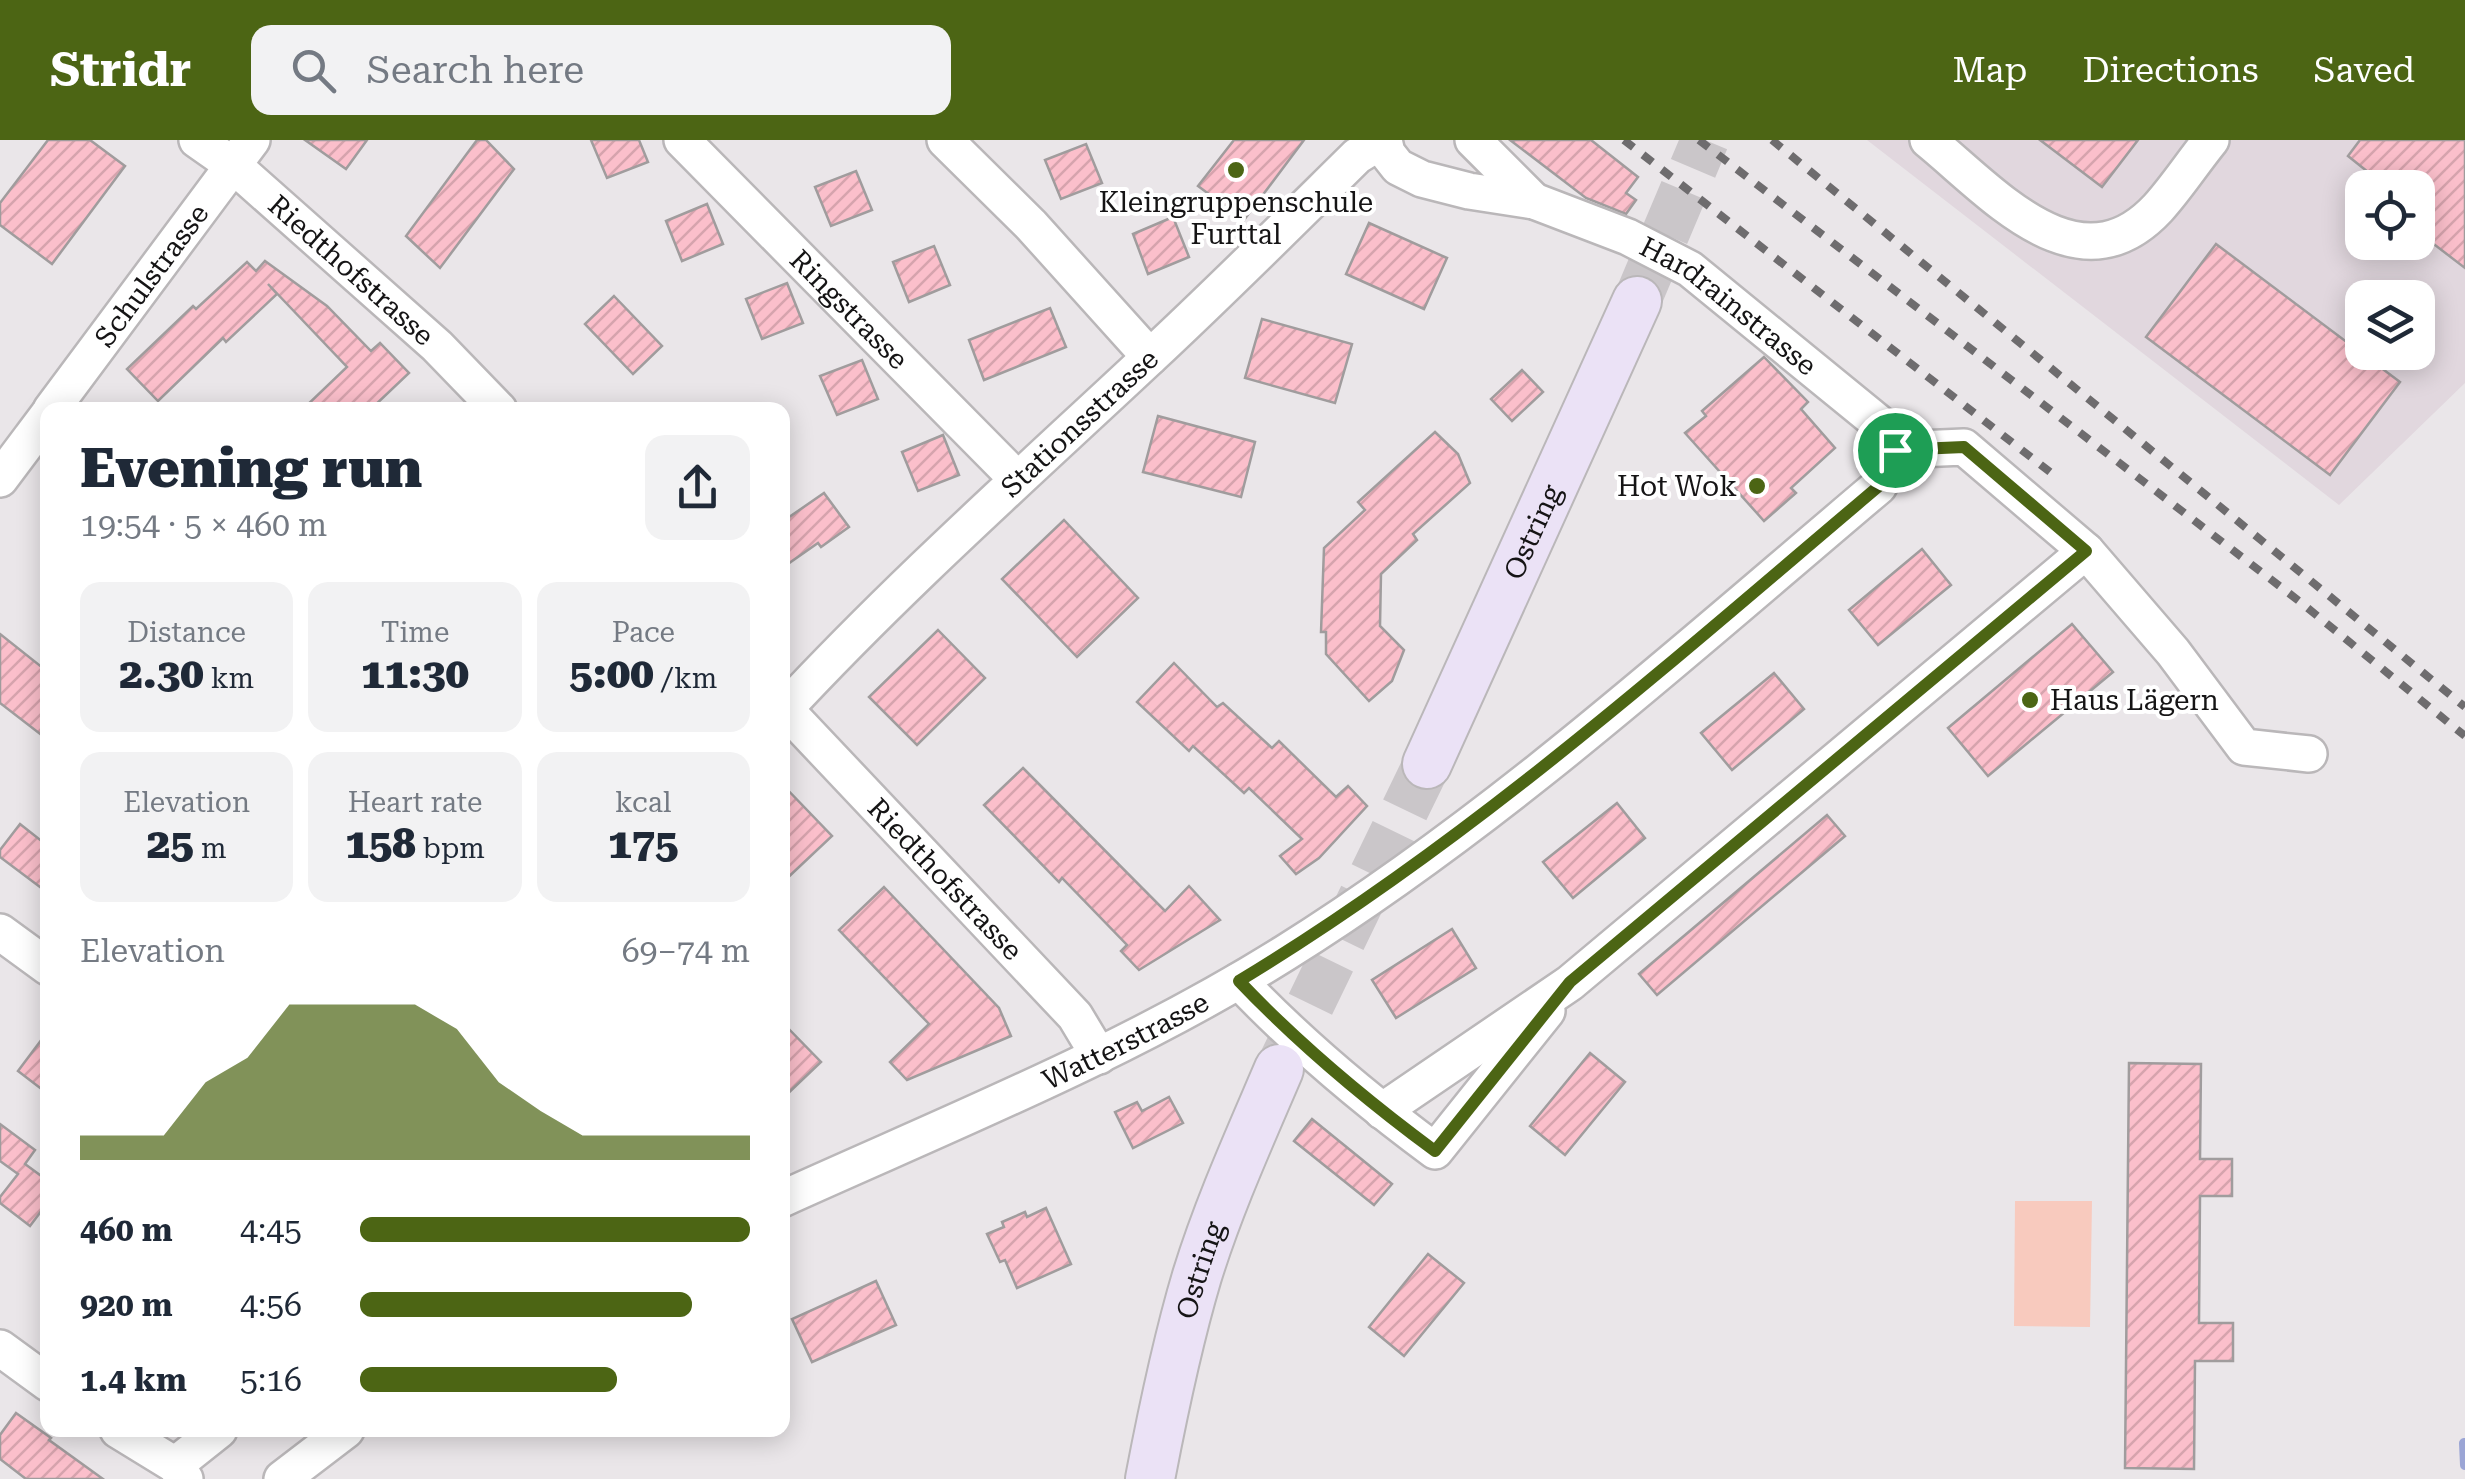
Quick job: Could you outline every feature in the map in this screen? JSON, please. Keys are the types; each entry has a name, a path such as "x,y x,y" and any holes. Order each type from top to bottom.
{"main road":[{"name":"Ostring","path":"1427,764 1636,301"},
{"name":"Ostring","path":"1150,1479 1197,1276 1237,1166 1279,1068"}],"street":[{"name":"Riedthofstrasse","path":"197,140 243,153 490,402"},
{"name":"Ringstrasse","path":"682,140 1018,479"},
{"path":"945,140 1031,226 1150,357"},
{"name":"Stationsstrasse","path":"790,702 870,620 1357,156 1384,140"},
{"name":"Hardrainstrasse","path":"1384,140 1387,153 1398,168 1422,180 1534,201 1628,237 1690,269 1886,429 1895,450"},
{"name":"Hardrainstrasse","path":"1473,140 1534,201"},
{"path":"1928,140 2039,230 2073,242 2109,238 2137,226 2157,209 2211,140"},
{"name":"Schulstrasse","path":"58,402 243,153"},
{"name":"Schulstrasse","path":"0,479 40,426"},
{"path":"1895,450 1964,447 2086,551 2173,652 2244,747 2309,754"},
{"name":"Watterstrasse","path":"790,1195 1098,1056 1239,981 1389,886 1576,743 1879,486 1895,450"},
{"path":"1382,1111 1570,982 2086,551"},
{"name":"Riedthofstrasse","path":"790,716 1075,1016 1098,1056"},
{"path":"0,932 40,961"},
{"path":"1239,981 1268,1012 1382,1111 1435,1151 1570,982"},
{"path":"0,1348 40,1377"},
{"path":"128,1437 180,1472 212,1437"},
{"path":"282,1479 337,1437"}],"shaded area":[{"path":"1867,140 2465,140 2465,383 2339,505"},
{"path":"2015,1201 2092,1201 2090,1327 2014,1326"}],"building":[{"path":"48,140 90,140 125,166 52,264 0,225 0,203"},
{"path":"305,140 367,140 346,169"},
{"path":"477,140 486,140 514,169 440,268 406,236"},
{"path":"591,140 639,140 648,162 607,178"},
{"path":"1234,140 1304,140 1244,220 1198,186"},
{"path":"1510,140 1591,140 1638,177 1626,193 1636,200 1626,214 1586,198"},
{"path":"2040,140 2138,140 2102,187"},
{"path":"2360,140 2465,140 2465,268 2435,245 2435,170 2366,170 2348,156"},
{"path":"1086,144 1102,183 1061,199 1045,160"},
{"path":"856,171 872,210 831,226 815,187"},
{"path":"707,204 723,244 682,261 666,221"},
{"path":"1173,217 1189,257 1148,274 1133,234"},
{"path":"1369,223 1447,258 1424,309 1346,274"},
{"path":"2216,244 2345,341 2345,370 2384,370 2400,382 2330,475 2146,337"},
{"path":"934,246 950,285 909,302 893,262"},
{"path":"265,261 327,306 371,351 380,343 409,373 378,402 310,402 347,367 268,284 277,294 226,342 223,338 158,401 127,369 193,306 196,309 247,262 256,271"},
{"path":"787,283 803,323 762,339 746,299"},
{"path":"614,296 662,346 633,374 585,324"},
{"path":"1050,308 1066,347 984,380 969,340"},
{"path":"1262,319 1352,344 1335,403 1245,378"},
{"path":"1764,357 1808,402 1801,409 1835,448 1791,488 1796,493 1764,521 1685,433 1706,416 1702,411"},
{"path":"862,360 878,399 837,415 820,376"},
{"path":"1522,370 1543,392 1512,421 1491,399"},
{"path":"1158,416 1255,442 1241,497 1143,472"},
{"path":"1435,432 1458,454 1470,483 1413,534 1417,540 1381,574 1380,626 1404,650 1392,681 1369,701 1326,654 1326,632 1321,632 1324,548 1365,510 1358,502"},
{"path":"943,435 959,475 918,491 902,452"},
{"path":"824,493 849,527 790,562 790,516"},
{"path":"1064,520 1138,598 1077,657 1002,579"},
{"path":"1922,549 1951,585 1878,645 1849,610"},
{"name":"Haus Lägern","path":"2072,624 2113,672 1988,776 1948,728"},
{"path":"938,630 985,678 917,745 869,697"},
{"path":"0,634 40,666 40,734 0,703"},
{"path":"1174,663 1217,707 1223,703 1272,748 1279,741 1336,797 1348,786 1367,806 1319,858 1296,874 1280,856 1302,839 1249,788 1244,793 1193,746 1189,751 1137,702"},
{"path":"1774,673 1804,709 1732,770 1701,733"},
{"path":"1023,768 1165,911 1189,886 1220,920 1139,970 1121,951 1127,945 984,805"},
{"path":"790,792 832,836 790,875"},
{"path":"1617,803 1645,838 1573,898 1543,862"},
{"path":"1827,815 1845,836 1657,995 1639,974"},
{"path":"20,824 40,840 40,887 0,857 0,850"},
{"path":"884,887 999,1008 1011,1036 907,1080 890,1062 929,1024 839,930"},
{"path":"1452,929 1476,968 1396,1018 1372,980"},
{"path":"790,1030 821,1062 790,1091"},
{"path":"40,1042 40,1088 18,1071"},
{"path":"1590,1053 1625,1082 1565,1155 1530,1126"},
{"path":"2129,1063 2201,1064 2200,1159 2232,1159 2232,1196 2200,1196 2199,1323 2233,1323 2233,1361 2195,1361 2194,1469 2125,1468"},
{"path":"1169,1097 1183,1123 1133,1148 1115,1112 1137,1102 1142,1111"},
{"path":"1312,1119 1392,1184 1374,1205 1294,1141"},
{"path":"0,1124 35,1150 25,1164 40,1175 40,1213 30,1226 0,1203 0,1197 18,1174 0,1161"},
{"path":"1046,1208 1071,1264 1017,1288 1005,1260 1000,1262 987,1234 1004,1227 1002,1222"},
{"path":"1428,1254 1464,1283 1404,1356 1369,1327"},
{"path":"876,1281 896,1325 812,1362 792,1319"},
{"path":"16,1413 40,1430 40,1437 50,1437 103,1479 26,1479 0,1459 0,1435"}],"waterway":[{"path":"2464,1443 2465,1465"}],"tunnel":[{"path":"1637,301 1705,140"},
{"path":"1279,1069 1427,764"}],"railway":[{"path":"1624,140 2050,472"},
{"path":"1699,140 2299,601 2465,736"},
{"path":"1772,140 2465,707"}],"place":[{"name":"Kleingruppenschule Furttal","path":"1236,170"},
{"name":"Hot Wok","path":"1757,486"},
{"name":"Haus Lägern","path":"2030,700"}],"route":[{"path":"1964,447 2086,551 1570,982 1435,1151 1382,1111 1268,1012 1239,981 1389,886 1576,743 1879,486 1895,450 1964,447"}]}
